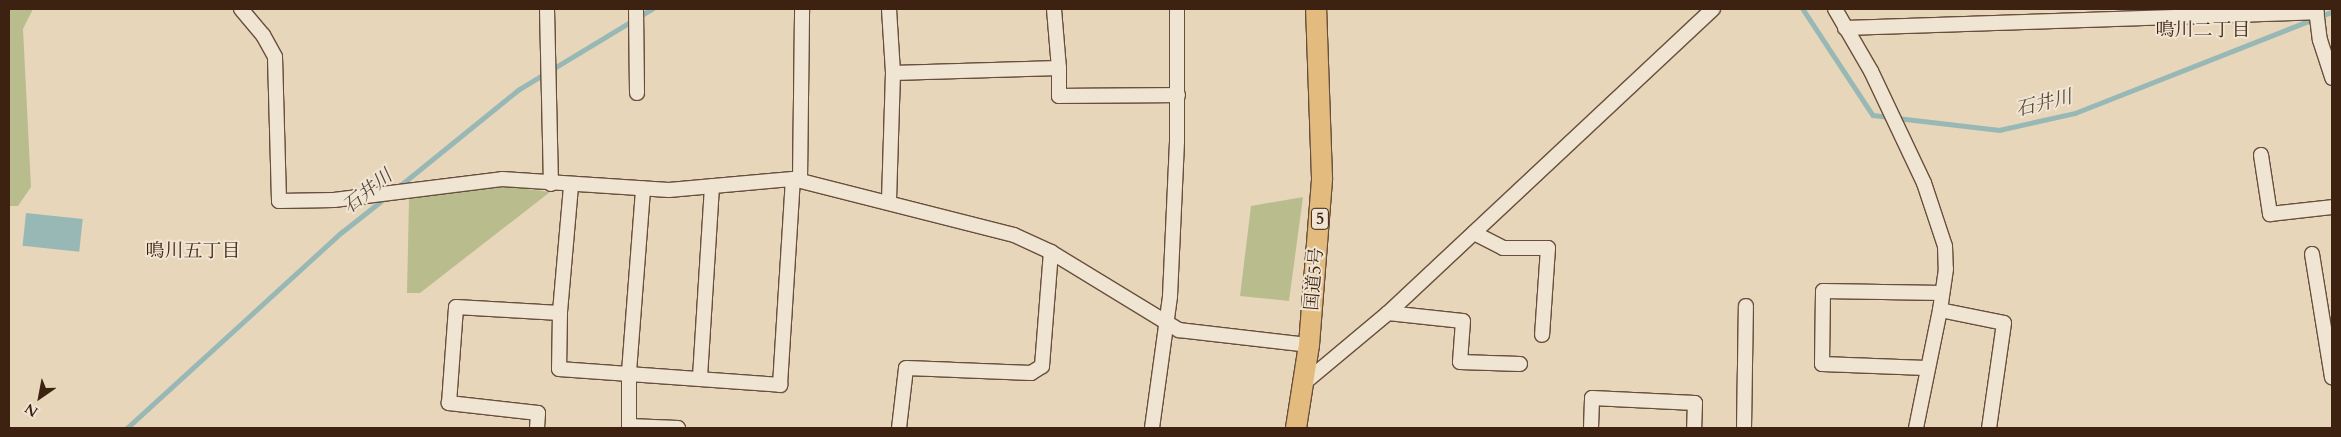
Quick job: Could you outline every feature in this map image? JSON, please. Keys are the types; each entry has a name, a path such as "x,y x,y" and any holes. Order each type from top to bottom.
{"highway":[{"name":"国道5号","path":"1296,428 1309,345 1322,178 1316,9"}],"street":[{"path":"241,9 264,35 275,57 279,201 334,200 502,179 572,186 643,189 796,180 1014,235 1051,252 1131,299 1166,325 1178,330 1309,345"},
{"path":"547,9 551,184"},
{"path":"636,9 638,93"},
{"path":"572,186 560,313 559,368 700,377 780,385 796,180 802,9"},
{"path":"889,9 893,73 889,202"},
{"path":"1054,9 1060,96 1178,95"},
{"path":"1152,428 1166,325 1178,95 1177,9"},
{"path":"1303,384 1388,313 1713,9"},
{"path":"1835,9 1870,71 1924,183 1945,246 1940,310 1926,368 1916,428"},
{"path":"1845,28 2317,10 2320,40 2332,78"},
{"path":"893,73 1059,68"},
{"path":"2261,155 2270,214 2332,207"},
{"path":"700,377 712,186"},
{"path":"643,189 629,372 629,427 678,428"},
{"path":"1474,233 1503,248 1548,248 1542,335"},
{"path":"899,428 906,368 1031,373 1042,366 1051,252"},
{"path":"2312,254 2332,377"},
{"path":"1926,368 1822,364 1823,291 1942,293"},
{"path":"1744,428 1746,306"},
{"path":"536,428 538,413 449,403 456,307 560,313"},
{"path":"1940,310 2004,323 1989,428"},
{"path":"1388,313 1464,321 1460,362 1520,364"},
{"path":"1591,428 1592,398 1695,403 1694,428"}],"green space":[{"path":"9,9 33,9 23,29 31,187 18,206 9,206"},
{"path":"497,185 550,192 420,293 407,293 409,199"},
{"path":"1303,197 1289,301 1240,296 1251,206"}],"water":[{"path":"26,213 83,219 79,252 23,246"}],"waterway":[{"name":"石井川","path":"397,188 518,90 652,9"},
{"name":"石井川","path":"1803,9 1873,115 1889,117"},
{"name":"石井川","path":"1897,118 1999,130 2075,113 2332,12"},
{"name":"石井川","path":"127,428 342,232 385,198"}],"district":[{"name":"鳴川二丁目","path":"2203,31"},
{"name":"鳴川五丁目","path":"193,252"}]}
